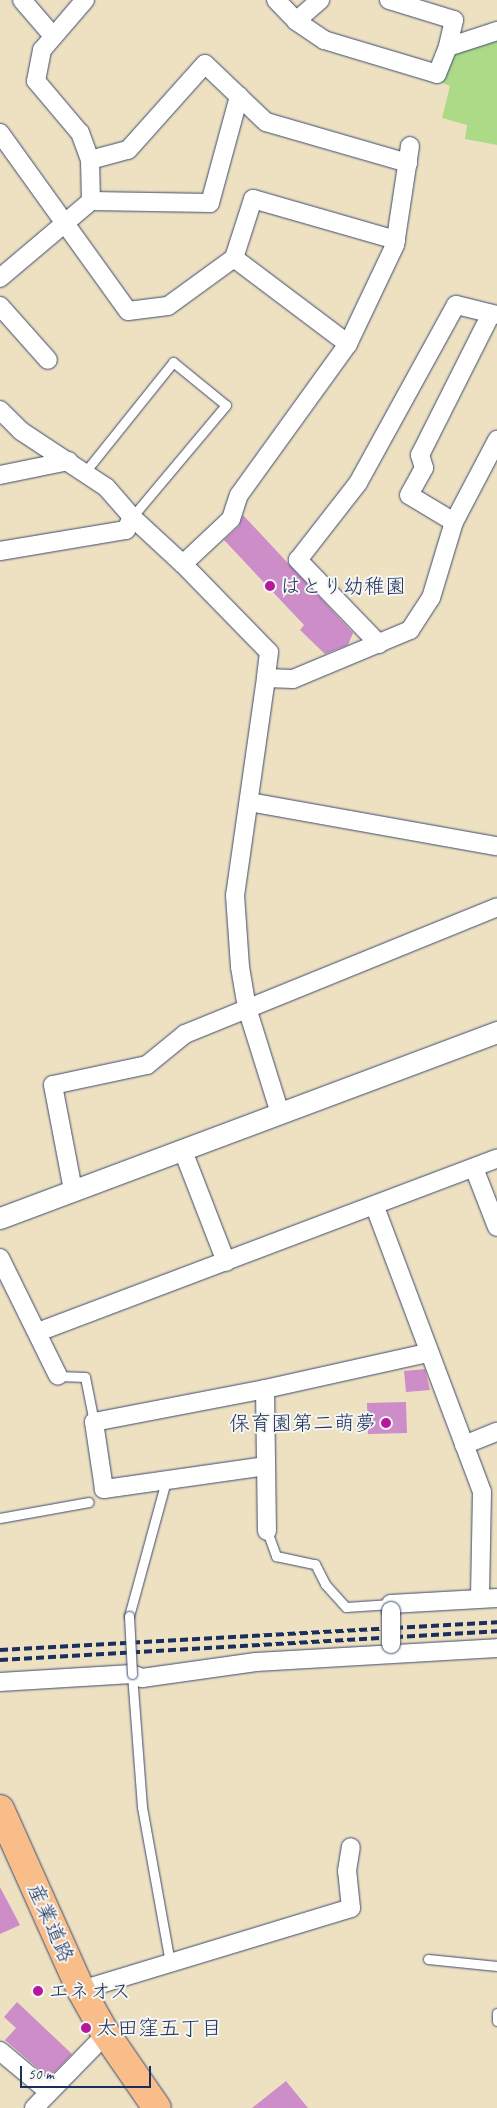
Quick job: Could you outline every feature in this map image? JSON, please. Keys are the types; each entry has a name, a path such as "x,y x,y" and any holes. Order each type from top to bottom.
{"main road":[{"name":"産業道路","path":"0,1809 10,1852 81,1990 106,2034 157,2108"}],"street":[{"path":"22,0 53,36"},
{"path":"276,0 296,21 324,40 437,74 448,46 454,20 389,0"},
{"path":"296,21 320,0"},
{"path":"78,3 42,50 36,81 80,133 90,160 91,201"},
{"path":"448,46 497,31"},
{"path":"90,160 128,150 205,64 266,122 408,163"},
{"path":"3,269 91,201 210,203 240,96"},
{"path":"0,133 66,222 128,311 168,306 234,258 253,199 396,240"},
{"path":"183,564 231,519 239,495 348,344 396,240 410,146"},
{"path":"234,258 348,344"},
{"path":"378,644 298,560 358,483 456,305 494,314 420,455 424,468 409,495 454,522"},
{"path":"0,306 48,360"},
{"path":"0,410 21,431 106,487 132,517 183,564 269,652 235,895 240,967 247,1008 280,1113"},
{"path":"266,678 293,679 410,630 432,598 454,522 497,440"},
{"path":"0,475 69,461"},
{"path":"0,551 126,530 132,517"},
{"path":"249,802 497,846"},
{"path":"73,1190 53,1085 146,1065 185,1034 497,907"},
{"path":"0,1218 497,1032"},
{"path":"182,1151 226,1262"},
{"path":"38,1332 375,1207 497,1159"},
{"path":"474,1168 497,1227"},
{"path":"375,1207 428,1353 482,1492 489,1598 391,1607 392,1649"},
{"path":"0,1258 58,1376"},
{"path":"266,1466 104,1489 94,1422 265,1389 428,1353"},
{"path":"265,1389 267,1531"},
{"path":"464,1445 497,1432"},
{"path":"0,1682 132,1674 142,1678 256,1662 392,1649 497,1648"},
{"path":"81,1990 351,1908 347,1871 351,1847"},
{"path":"34,2108 106,2034"},
{"path":"0,2051 49,2092"}],"lane":[{"path":"85,472 173,362 226,405 132,517"},
{"path":"58,1376 85,1376 94,1422"},
{"path":"166,1481 130,1616 132,1674 142,1807 170,1963"},
{"path":"0,1518 89,1502"},
{"path":"267,1531 276,1556 315,1564 325,1584 346,1607 391,1607"},
{"path":"428,1959 497,1966"},
{"path":"497,2013 497,2021"}],"green space":[{"path":"497,40 497,145 465,139 467,125 442,118 450,86 438,81 449,56"}],"building":[{"path":"243,515 353,633 348,645 325,654 300,630 304,625 224,540 239,526"},
{"path":"425,1369 430,1390 406,1392 404,1371"},
{"path":"406,1402 407,1433 368,1434 367,1403"},
{"path":"0,1887 20,1925 0,1934"},
{"path":"17,2002 72,2054 49,2078 5,2040 16,2028 4,2017"},
{"path":"286,2081 308,2108 252,2108"}],"railway":[{"path":"0,1650 497,1622"},
{"path":"0,1660 497,1631"}],"place":[{"name":"はとり幼稚園","path":"270,586"},
{"name":"保育園第二萌夢","path":"386,1423"},
{"name":"エネオス","path":"38,1991"},
{"name":"太田窪五丁目","path":"86,2028"}]}
